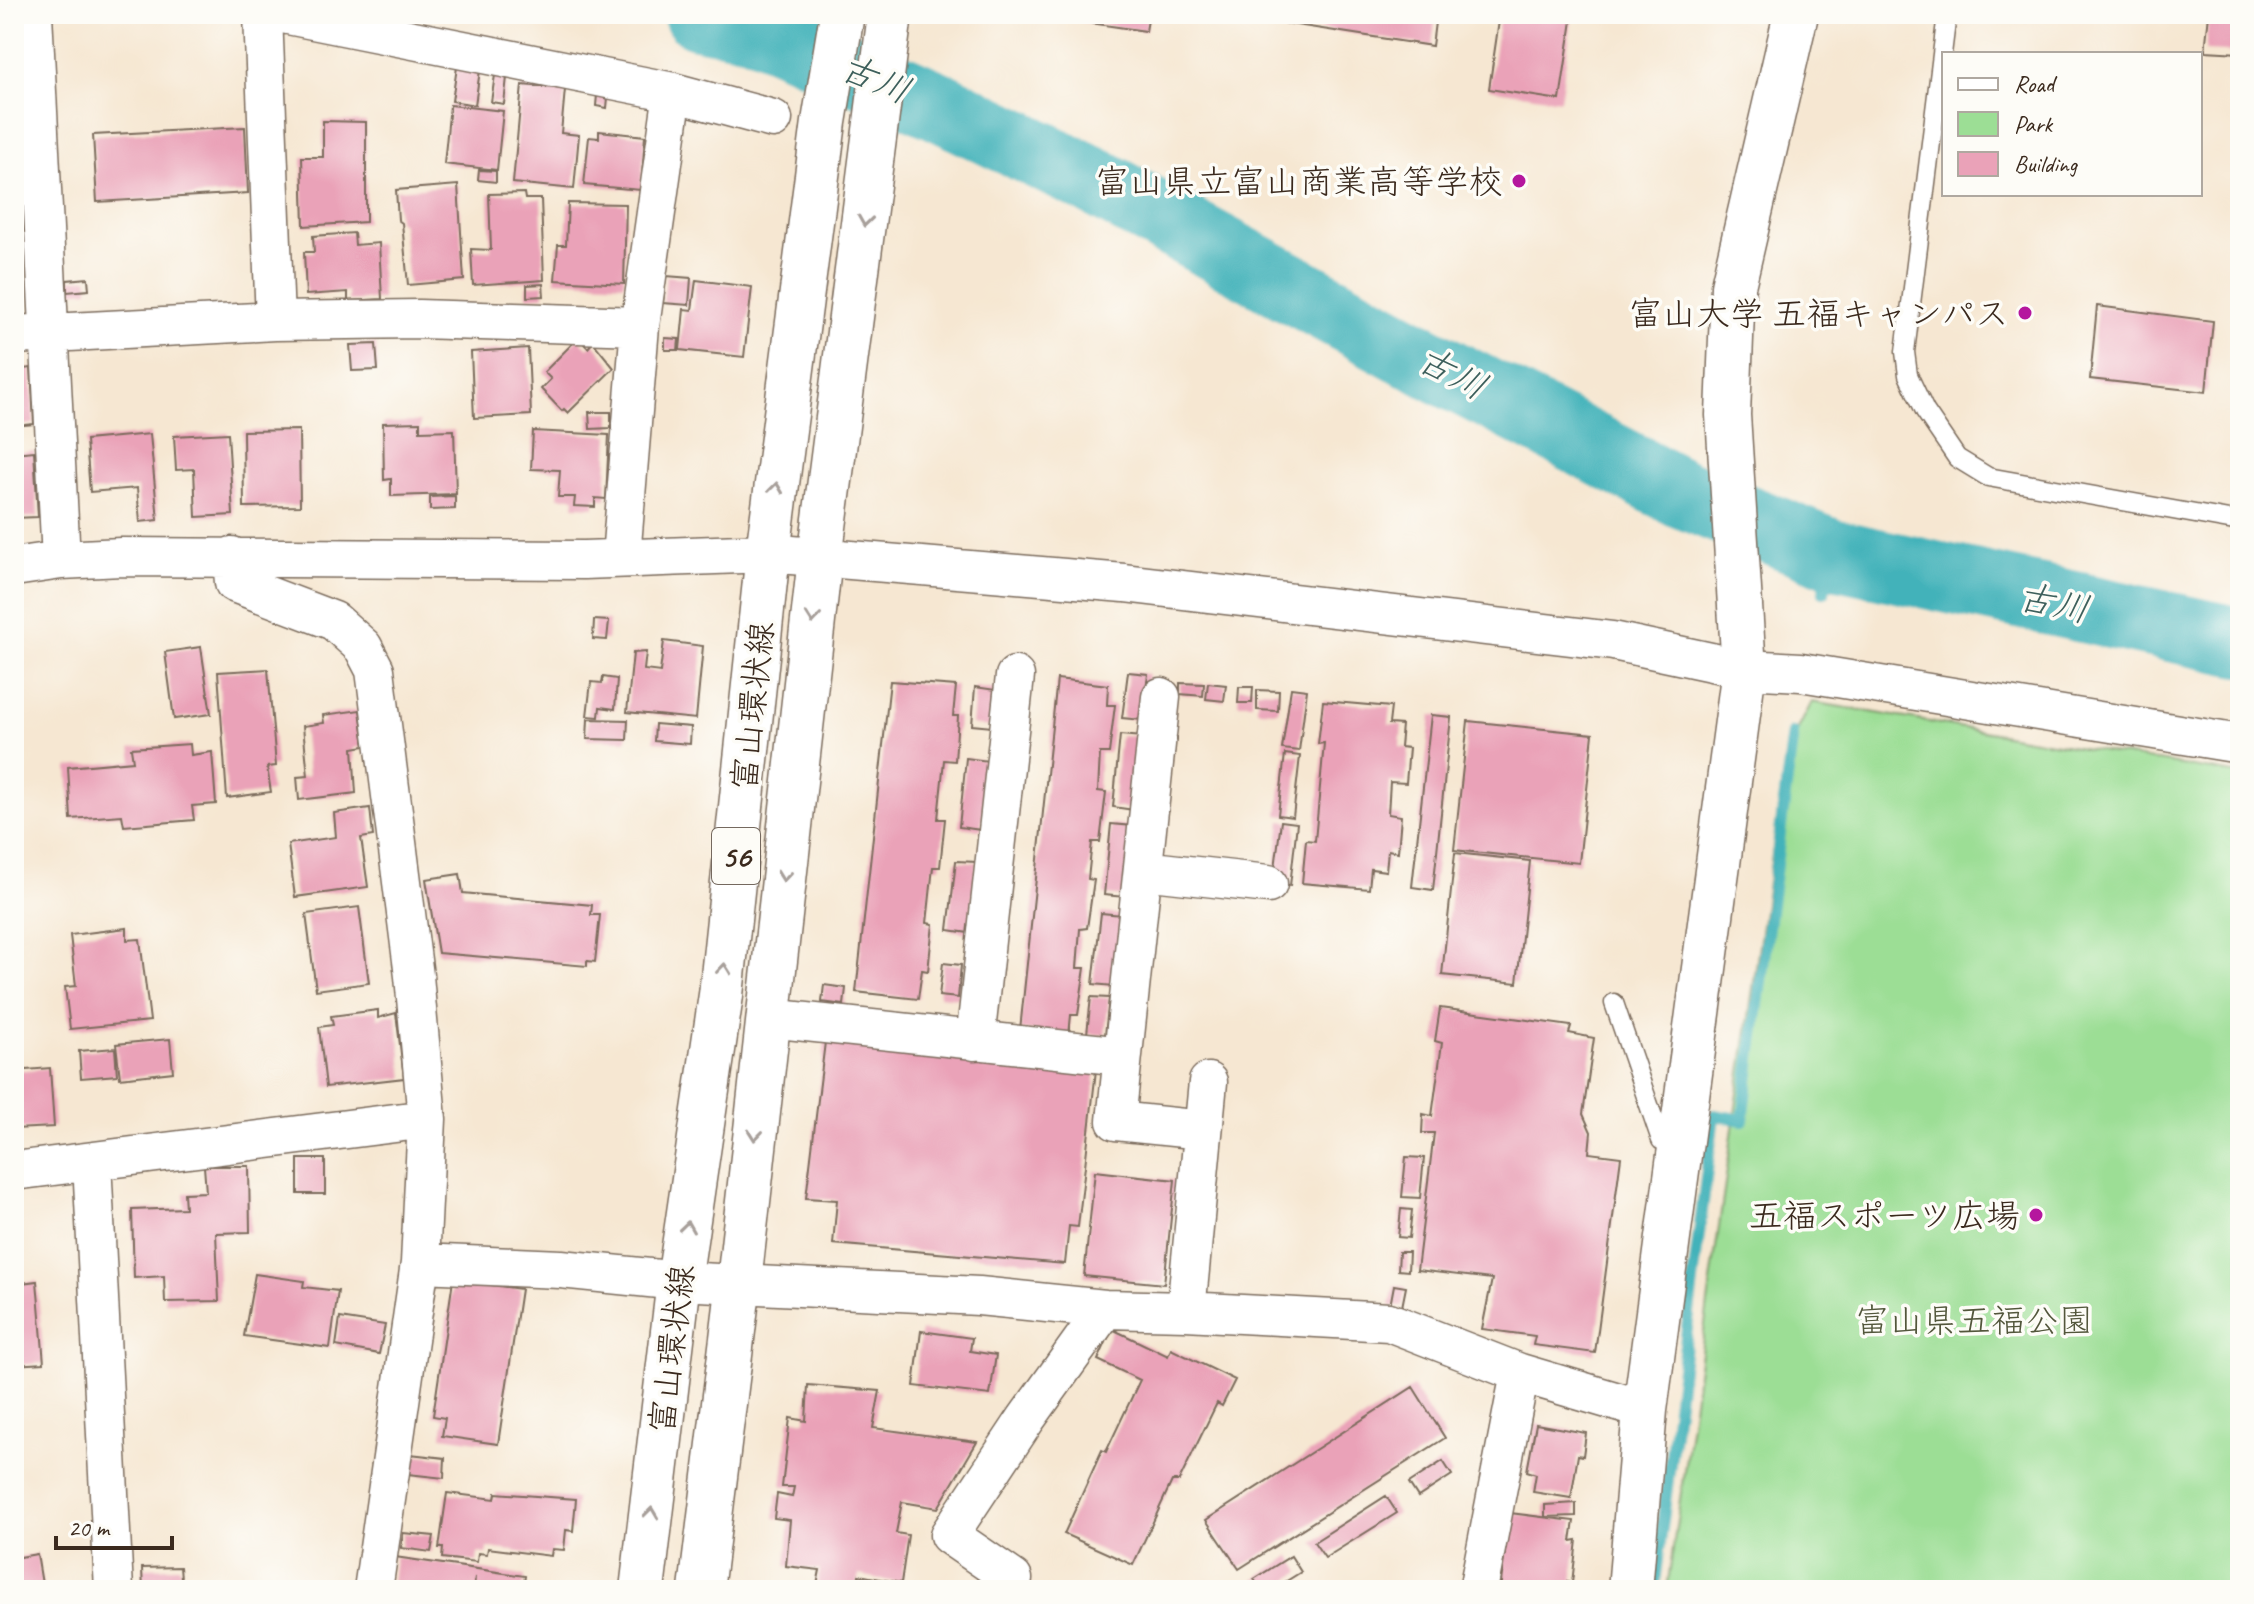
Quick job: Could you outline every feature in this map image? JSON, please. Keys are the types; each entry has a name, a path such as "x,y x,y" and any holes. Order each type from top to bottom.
{"main road":[{"name":"富山環状線","path":"642,1590 679,1281 721,995 768,553 824,122 842,14"},
{"name":"富山環状線","path":"701,1590 739,1282 820,558 890,14"},
{"path":"1630,1590 1645,1410 1744,669 1728,415 1733,286 1796,14"}],"street":[{"path":"33,14 32,334 61,560"},
{"path":"263,14 275,321"},
{"path":"283,14 673,92 773,119"},
{"path":"621,557 640,326 673,92"},
{"path":"32,334 275,321 419,319 640,326"},
{"path":"14,567 61,560 232,556 584,560 768,553 1124,583 1613,641 1744,669 1801,672 2240,744"},
{"path":"232,556 234,583 334,621 363,647 375,670 414,976 427,1119 420,1263 373,1590"},
{"path":"975,1041 1015,676"},
{"path":"1161,697 1116,1121 1203,1130"},
{"path":"1143,870 1268,884"},
{"path":"769,1018 1123,1056"},
{"path":"1186,1311 1208,1082"},
{"path":"14,1171 427,1119"},
{"path":"92,1162 114,1590"},
{"path":"420,1263 561,1269 679,1281 979,1296 1105,1309 1389,1322 1520,1373 1645,1410"},
{"path":"1013,1579 949,1535 1026,1419 1105,1309"},
{"path":"1478,1590 1520,1373"}],"lane":[{"path":"1942,52 1947,14"},
{"path":"1942,54 1905,352 1908,375 1925,411 1957,458 1988,477 2240,522"},
{"path":"1614,1003 1661,1140 1680,1141"}],"green space":[{"name":"五福スポーツ広場","path":"1812,702 2240,775 2240,1590 1667,1590 1787,750"}],"building":[{"path":"1077,14 1149,14 1146,31 1076,21"},
{"path":"1226,14 1436,14 1432,46"},
{"path":"1500,14 1573,14 1560,100 1489,89"},
{"path":"2209,14 2240,14 2240,53 2205,51"},
{"path":"457,67 480,70 475,105 452,101"},
{"path":"495,75 507,77 504,104 491,102"},
{"path":"522,85 565,89 561,133 579,135 574,189 513,183"},
{"path":"597,95 608,97 607,108 596,106"},
{"path":"450,105 503,111 497,170 444,164"},
{"path":"323,121 366,122 366,222 304,226 302,157 323,157"},
{"path":"245,127 248,193 97,202 93,135"},
{"path":"599,131 645,136 641,190 584,185 589,137 599,138"},
{"path":"479,170 496,171 496,182 478,180"},
{"path":"458,185 464,280 408,285 396,190"},
{"path":"524,193 525,199 541,199 544,280 473,285 471,249 491,250 489,194"},
{"path":"568,203 626,204 624,284 555,280 558,245 566,245"},
{"path":"14,217 23,217 23,231 14,231"},
{"path":"354,233 355,245 379,243 382,299 348,301 348,292 306,295 304,252 314,252 313,236"},
{"path":"666,276 691,278 689,305 663,303"},
{"path":"88,278 89,290 67,292 67,280"},
{"path":"696,280 752,287 744,357 680,350 684,309 692,310"},
{"path":"543,284 544,296 527,297 527,285"},
{"path":"2097,306 2213,321 2206,392 2090,379"},
{"path":"578,338 588,348 593,342 614,368 568,413 564,409 562,411 541,389 551,379 544,372"},
{"path":"665,338 679,339 678,350 665,350"},
{"path":"376,344 378,370 352,371 350,345"},
{"path":"528,348 531,415 474,418 471,352"},
{"path":"31,368 34,424 14,426 14,370"},
{"path":"589,412 611,412 611,428 590,429"},
{"path":"420,422 420,431 454,430 456,494 391,496 391,479 384,480 383,423"},
{"path":"299,430 300,506 244,507 243,431"},
{"path":"533,431 609,435 606,499 595,498 595,507 574,506 575,497 558,497 560,470 531,469"},
{"path":"228,433 233,515 196,517 194,469 176,470 174,436"},
{"path":"150,434 158,520 140,522 137,488 90,492 86,440"},
{"path":"34,451 38,517 14,518 14,453"},
{"path":"455,496 455,509 430,510 430,497"},
{"path":"594,620 609,621 607,640 593,639"},
{"path":"664,641 703,646 696,719 627,712 633,653 646,652 644,670 660,672"},
{"path":"201,647 211,714 174,719 165,652"},
{"path":"268,669 276,766 267,767 271,792 227,798 218,672"},
{"path":"1128,672 1148,674 1142,720 1122,718"},
{"path":"603,677 617,679 615,709 600,707 599,717 587,716 591,682 602,683"},
{"path":"1057,679 1108,685 1107,705 1115,705 1109,753 1100,753 1098,791 1106,792 1100,842 1092,842 1088,879 1094,880 1087,928 1080,929 1077,968 1085,968 1078,1015 1071,1015 1069,1035 1020,1030"},
{"path":"890,681 956,686 953,716 958,716 955,761 944,760 938,819 945,819 940,867 933,867 927,923 933,924 928,971 922,970 918,999 856,992"},
{"path":"1180,683 1204,684 1203,696 1180,694"},
{"path":"1208,683 1226,685 1224,701 1206,699"},
{"path":"975,687 996,690 992,727 972,725"},
{"path":"1239,687 1253,687 1252,703 1238,703"},
{"path":"1291,688 1307,690 1299,751 1282,749"},
{"path":"1257,690 1279,691 1278,711 1257,710"},
{"path":"1323,701 1391,707 1389,724 1402,725 1400,747 1409,748 1406,783 1390,782 1388,814 1401,816 1398,852 1388,850 1386,871 1371,869 1369,889 1302,883 1306,840 1315,841 1324,743 1318,744"},
{"path":"360,710 365,746 353,748 356,793 299,800 297,777 308,776 303,726 324,723 323,715"},
{"path":"1431,715 1451,717 1433,890 1412,887"},
{"path":"588,719 628,720 627,740 587,739"},
{"path":"1468,721 1593,734 1579,863 1454,850"},
{"path":"655,724 691,727 690,744 654,741"},
{"path":"1120,735 1142,737 1134,810 1113,807"},
{"path":"190,744 191,755 212,752 216,804 192,806 194,820 124,826 122,815 71,819 68,767 133,761 131,748"},
{"path":"1285,754 1300,756 1293,817 1278,815"},
{"path":"966,758 989,761 981,830 959,827"},
{"path":"370,808 373,836 361,838 368,887 295,897 288,844 336,837 334,813"},
{"path":"1281,821 1297,823 1290,886 1273,884"},
{"path":"1111,824 1133,826 1125,897 1104,895"},
{"path":"1455,853 1530,861 1517,983 1442,975"},
{"path":"956,861 977,862 969,933 948,930"},
{"path":"460,874 463,893 592,905 591,915 600,915 595,962 587,961 587,966 438,953 426,879"},
{"path":"359,907 369,983 316,990 306,914"},
{"path":"1101,913 1122,915 1114,986 1093,984"},
{"path":"127,928 127,940 140,939 150,1021 70,1029 65,987 76,986 70,935"},
{"path":"943,963 961,965 958,998 939,996"},
{"path":"824,985 846,988 844,1005 822,1002"},
{"path":"1091,997 1109,998 1105,1035 1087,1034"},
{"path":"1440,1008 1571,1026 1569,1033 1594,1038 1583,1114 1591,1132 1589,1153 1621,1157 1595,1353 1533,1345 1535,1336 1482,1329 1492,1279 1417,1270 1434,1133 1422,1133 1423,1114 1432,1116 1442,1043 1435,1041"},
{"path":"378,1010 378,1018 396,1013 404,1078 326,1087 319,1027 333,1025 331,1016"},
{"path":"170,1039 173,1072 120,1078 116,1044"},
{"path":"825,1042 1096,1070 1078,1227 1069,1226 1065,1264 833,1244 837,1200 806,1198"},
{"path":"115,1048 117,1075 81,1078 79,1051"},
{"path":"50,1068 54,1127 14,1129 14,1071"},
{"path":"1406,1157 1424,1158 1420,1198 1402,1197"},
{"path":"298,1159 325,1159 325,1194 298,1194"},
{"path":"204,1166 249,1166 250,1232 216,1233 219,1301 165,1302 164,1276 134,1278 132,1210 185,1208 184,1193 206,1192"},
{"path":"1095,1171 1175,1180 1164,1284 1084,1276"},
{"path":"1401,1209 1412,1210 1409,1238 1398,1237"},
{"path":"1399,1252 1409,1252 1408,1271 1398,1270"},
{"path":"255,1274 304,1281 303,1287 338,1291 330,1348 244,1336"},
{"path":"453,1280 521,1289 498,1444 442,1436 445,1418 433,1416"},
{"path":"37,1281 44,1363 14,1365 14,1284"},
{"path":"1394,1285 1406,1287 1402,1307 1390,1306"},
{"path":"340,1318 385,1325 379,1354 336,1346"},
{"path":"1112,1329 1168,1356 1171,1349 1235,1380 1222,1406 1217,1403 1179,1481 1172,1481 1133,1565 1064,1534 1102,1450 1106,1452 1140,1380 1098,1360"},
{"path":"921,1331 972,1338 970,1351 996,1355 990,1395 914,1386"},
{"path":"808,1385 880,1391 873,1428 977,1442 938,1508 902,1502 896,1533 908,1535 901,1583 859,1575 857,1590 816,1590 820,1570 786,1566 790,1520 774,1518 777,1494 792,1497 794,1487 782,1487 790,1418 806,1421"},
{"path":"1413,1387 1445,1438 1239,1569 1206,1520"},
{"path":"1536,1424 1586,1433 1583,1456 1578,1455 1571,1498 1533,1492 1536,1474 1527,1471"},
{"path":"410,1454 445,1458 444,1478 408,1474"},
{"path":"1443,1461 1452,1475 1418,1497 1409,1483"},
{"path":"447,1493 495,1499 496,1493 576,1499 573,1531 566,1530 564,1550 552,1549 551,1556 488,1548 487,1554 478,1553 477,1562 442,1558 443,1548 439,1548"},
{"path":"1386,1496 1397,1513 1325,1558 1314,1542"},
{"path":"1576,1503 1576,1516 1545,1517 1545,1505"},
{"path":"1510,1513 1574,1521 1571,1541 1577,1540 1572,1583 1567,1582 1566,1590 1500,1590"},
{"path":"403,1533 434,1536 431,1552 401,1548"},
{"path":"37,1554 43,1590 14,1590 14,1558"},
{"path":"1291,1556 1301,1572 1272,1590 1261,1590 1254,1579"},
{"path":"395,1557 525,1576 523,1590 474,1590 475,1577 473,1590 391,1590"},
{"path":"180,1567 182,1590 143,1590 142,1568"}],"waterway":[{"name":"古川","path":"698,14 751,24 939,106 1096,182 1450,374 1683,494 1830,553 2240,642"},
{"path":"1824,592 1830,553"},
{"path":"1654,1590 1714,1115 1743,1120 1793,733"}],"place":[{"name":"富山県立富山商業高等学校","path":"1519,181"},
{"name":"富山大学 五福キャンパス","path":"2025,313"},
{"name":"五福スポーツ広場","path":"2036,1215"}],"park label":[{"name":"富山県五福公園","path":"1974,1320"}]}
